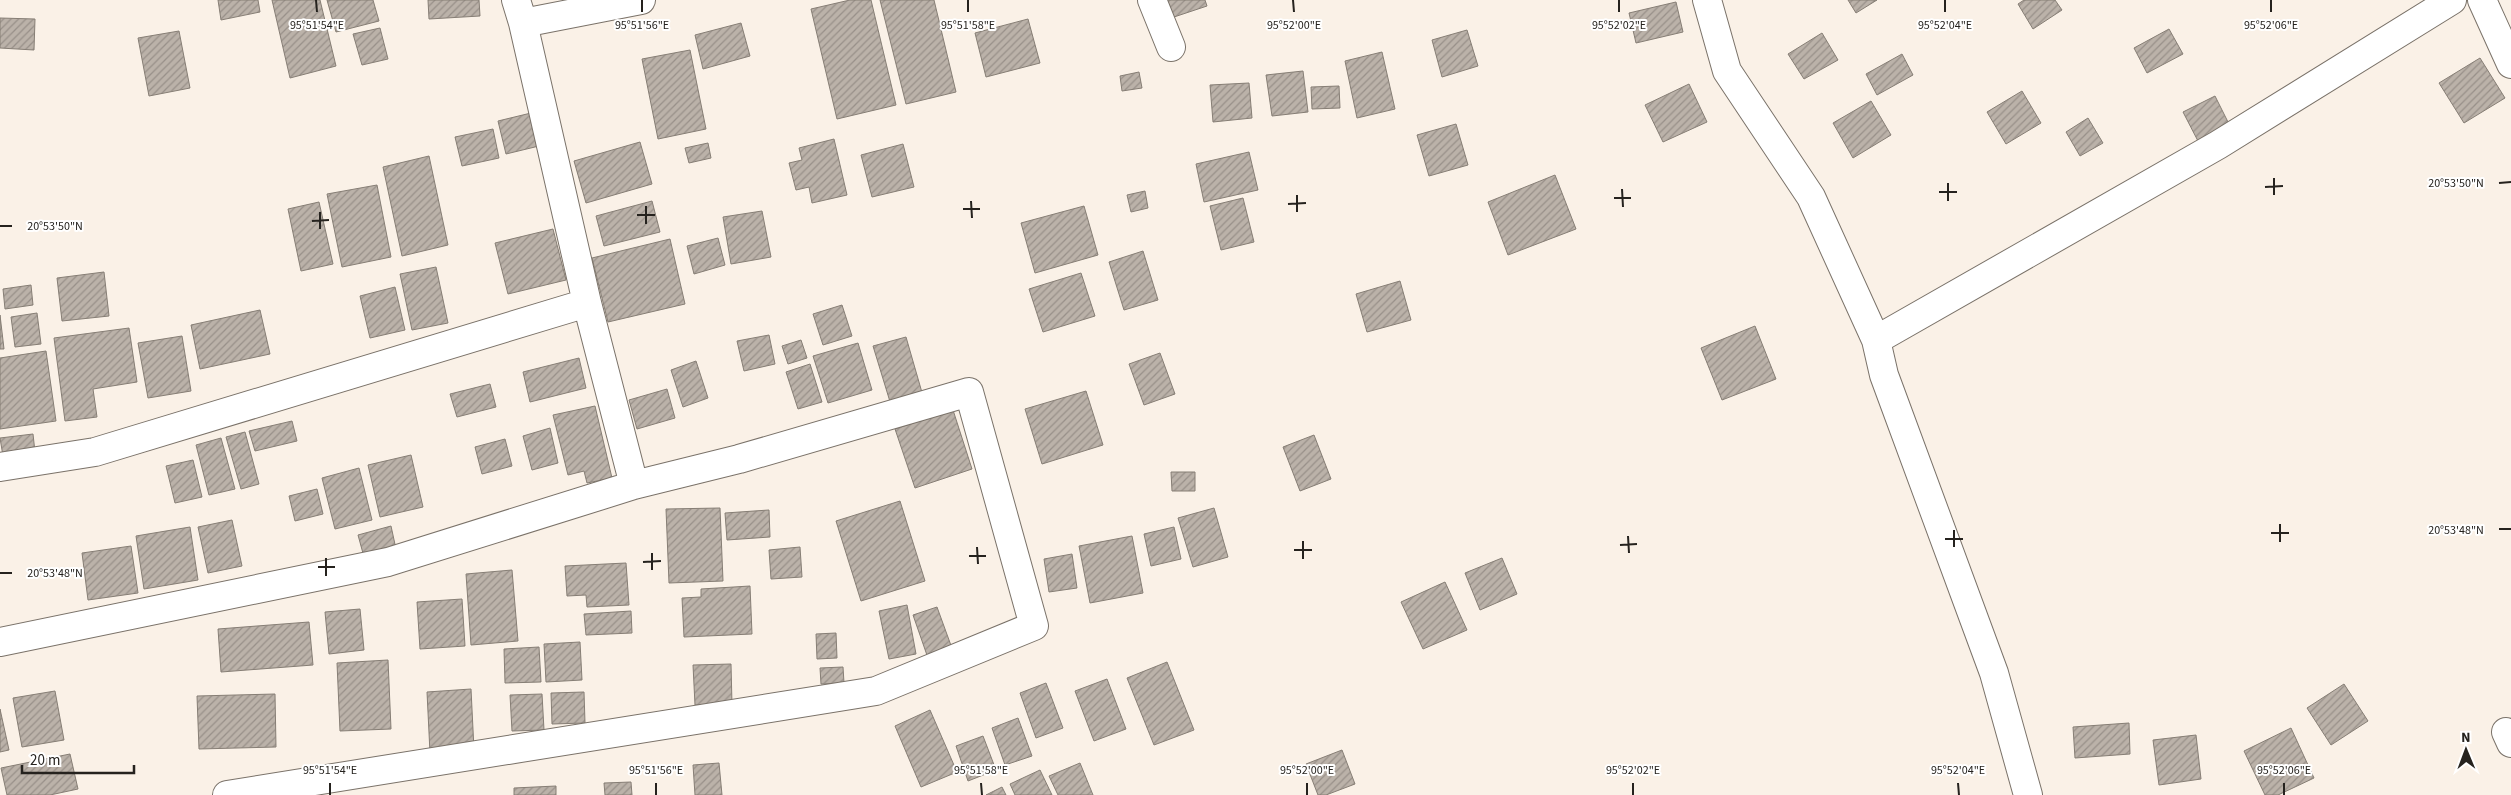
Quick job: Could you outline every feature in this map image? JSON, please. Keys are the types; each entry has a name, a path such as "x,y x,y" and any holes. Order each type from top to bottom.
{"street":[{"path":"634,485 587,304 520,11 641,0"},
{"path":"1152,0 1171,47"},
{"path":"1707,0 1727,71 1811,197 1876,340 1884,375 1994,672 2028,795"},
{"path":"1876,340 2218,145 2452,0"},
{"path":"2482,0 2511,64"},
{"path":"0,466 94,452 587,304"},
{"path":"0,642 388,562 634,485 740,459 969,392 1034,626 876,691 227,795"}],"building":[{"path":"218,0 258,0 260,12 221,20"},
{"path":"272,0 320,0 336,66 290,78"},
{"path":"327,0 373,0 379,21 336,32"},
{"path":"428,0 479,0 480,16 429,19"},
{"path":"850,0 871,0 896,105 837,119 811,9"},
{"path":"880,0 934,0 956,92 906,104"},
{"path":"1166,0 1205,0 1207,6 1171,18"},
{"path":"1848,0 1877,0 1856,13"},
{"path":"2024,0 2055,0 2062,10 2033,29 2018,4"},
{"path":"1676,2 1683,32 1636,43 1629,13"},
{"path":"0,18 35,19 34,50 0,48"},
{"path":"1028,19 1040,63 986,77 975,33"},
{"path":"741,23 750,56 703,69 695,35"},
{"path":"380,28 388,59 362,65 353,34"},
{"path":"2169,29 2183,54 2147,73 2134,48"},
{"path":"1467,30 1478,66 1442,77 1432,40"},
{"path":"179,31 190,88 149,96 138,38"},
{"path":"1822,33 1838,60 1804,79 1788,54"},
{"path":"690,50 706,129 658,139 642,59"},
{"path":"1382,52 1395,109 1357,118 1345,61"},
{"path":"1902,54 1913,75 1877,95 1866,74"},
{"path":"2480,58 2505,98 2464,123 2439,83"},
{"path":"1303,71 1308,112 1272,116 1266,75"},
{"path":"1139,72 1142,88 1122,91 1120,76"},
{"path":"1249,83 1252,118 1213,122 1210,85"},
{"path":"1689,84 1707,122 1663,142 1645,105"},
{"path":"1339,86 1340,108 1312,109 1311,87"},
{"path":"2022,91 2041,123 2006,144 1987,112"},
{"path":"2215,96 2231,128 2199,143 2183,112"},
{"path":"1871,101 1891,135 1853,158 1833,123"},
{"path":"531,113 539,146 506,154 498,121"},
{"path":"2088,118 2103,143 2080,156 2066,132"},
{"path":"1456,124 1468,165 1429,176 1417,135"},
{"path":"493,129 499,158 462,166 455,137"},
{"path":"834,139 847,195 812,203 809,187 796,190 789,163 802,160 799,148"},
{"path":"640,142 652,184 586,203 574,161"},
{"path":"708,143 711,158 689,163 685,148"},
{"path":"903,144 914,187 872,197 861,155"},
{"path":"1249,152 1258,190 1204,202 1196,164"},
{"path":"429,156 448,245 402,256 383,167"},
{"path":"1555,175 1576,229 1508,255 1488,202"},
{"path":"377,185 391,257 342,267 327,194"},
{"path":"1145,191 1148,208 1131,212 1127,195"},
{"path":"1243,198 1254,242 1221,250 1210,206"},
{"path":"652,201 660,232 604,246 596,216"},
{"path":"319,202 333,264 301,271 288,209"},
{"path":"1084,206 1098,255 1035,273 1021,223"},
{"path":"762,211 771,257 731,264 723,217"},
{"path":"553,229 566,280 508,294 495,243"},
{"path":"718,238 725,265 694,274 687,246"},
{"path":"670,239 685,304 608,322 592,258"},
{"path":"1143,251 1158,300 1124,310 1109,262"},
{"path":"436,267 448,323 412,330 400,274"},
{"path":"104,272 109,316 62,321 57,278"},
{"path":"1081,273 1095,316 1043,332 1029,289"},
{"path":"1400,281 1411,320 1367,332 1356,294"},
{"path":"31,285 33,305 5,309 3,289"},
{"path":"395,287 405,330 370,338 360,296"},
{"path":"842,305 852,336 823,345 813,314"},
{"path":"260,310 270,354 200,369 191,325"},
{"path":"37,313 41,344 15,347 11,317"},
{"path":"0,315 4,349 0,349"},
{"path":"1755,326 1776,379 1722,400 1701,348"},
{"path":"129,328 137,382 93,389 97,417 65,421 54,338"},
{"path":"769,335 775,364 744,371 737,341"},
{"path":"182,336 191,391 148,398 138,343"},
{"path":"906,337 923,396 891,405 873,346"},
{"path":"801,340 807,358 788,364 782,346"},
{"path":"858,343 872,390 828,403 813,356"},
{"path":"46,351 56,421 0,429 0,358"},
{"path":"1160,353 1175,394 1144,405 1129,364"},
{"path":"579,358 586,388 530,402 523,372"},
{"path":"696,361 708,398 683,407 671,370"},
{"path":"810,364 822,402 798,409 786,372"},
{"path":"490,384 496,407 457,417 450,394"},
{"path":"667,389 675,418 637,429 629,400"},
{"path":"1086,391 1103,445 1042,464 1025,409"},
{"path":"595,406 612,478 587,483 584,471 568,475 553,415"},
{"path":"953,410 972,469 915,488 895,429"},
{"path":"292,421 297,441 255,451 249,431"},
{"path":"550,428 558,463 532,470 523,436"},
{"path":"245,432 259,484 241,489 226,437"},
{"path":"33,434 35,452 3,456 0,438"},
{"path":"1314,435 1331,479 1300,491 1283,447"},
{"path":"221,438 235,489 209,495 196,445"},
{"path":"505,439 512,466 482,474 475,447"},
{"path":"411,455 423,507 380,517 368,465"},
{"path":"193,460 202,497 175,503 166,466"},
{"path":"359,468 372,520 335,529 322,478"},
{"path":"1171,472 1195,472 1195,491 1172,491"},
{"path":"317,489 323,514 295,521 289,496"},
{"path":"900,501 925,581 861,601 836,521"},
{"path":"720,508 723,581 669,583 666,509"},
{"path":"1214,508 1228,557 1193,567 1178,518"},
{"path":"769,510 770,537 727,540 725,513"},
{"path":"232,520 242,566 208,573 198,527"},
{"path":"391,526 396,549 364,557 358,535"},
{"path":"190,527 198,580 144,589 136,536"},
{"path":"1174,527 1181,559 1151,566 1144,534"},
{"path":"1132,536 1143,593 1090,603 1079,546"},
{"path":"131,546 138,593 88,600 82,553"},
{"path":"800,547 802,577 771,579 769,550"},
{"path":"1072,554 1077,588 1049,592 1044,559"},
{"path":"1502,558 1517,594 1480,610 1465,573"},
{"path":"626,563 629,605 587,607 586,595 567,596 565,566"},
{"path":"512,570 518,641 471,645 466,574"},
{"path":"1445,582 1467,630 1423,649 1401,602"},
{"path":"750,586 752,634 684,637 682,598 701,597 701,589"},
{"path":"462,599 465,646 420,649 417,602"},
{"path":"907,605 916,654 889,659 879,611"},
{"path":"937,607 953,651 929,661 913,615"},
{"path":"360,609 364,650 329,654 325,612"},
{"path":"631,611 632,633 586,635 584,614"},
{"path":"309,622 313,665 221,672 218,629"},
{"path":"836,633 837,658 817,659 816,634"},
{"path":"580,642 582,680 546,682 544,644"},
{"path":"539,647 541,682 505,683 504,649"},
{"path":"388,660 391,729 340,731 337,663"},
{"path":"1167,662 1194,730 1154,745 1127,678"},
{"path":"731,664 732,705 695,705 693,665"},
{"path":"843,667 844,683 821,684 820,668"},
{"path":"1107,679 1126,729 1094,741 1075,691"},
{"path":"1046,683 1063,728 1036,738 1020,693"},
{"path":"2344,684 2368,721 2331,745 2307,708"},
{"path":"471,689 474,750 430,753 427,692"},
{"path":"55,691 64,740 22,747 13,698"},
{"path":"584,692 585,723 552,724 551,693"},
{"path":"275,694 276,747 199,749 197,696"},
{"path":"542,694 544,730 512,731 510,695"},
{"path":"0,709 9,750 0,752"},
{"path":"930,710 957,772 921,787 895,726"},
{"path":"1018,718 1032,756 1005,765 992,728"},
{"path":"2129,723 2130,754 2075,758 2073,727"},
{"path":"2291,728 2314,778 2278,795 2265,795 2244,751"},
{"path":"2196,735 2201,779 2159,785 2153,740"},
{"path":"983,736 996,770 968,781 956,746"},
{"path":"1342,750 1355,784 1326,795 1318,795 1306,764"},
{"path":"70,754 78,789 50,795 7,795 1,768"},
{"path":"719,763 722,795 695,795 693,765"},
{"path":"1080,763 1093,795 1058,795 1049,776"},
{"path":"1040,770 1052,795 1015,795 1010,784"},
{"path":"631,782 632,795 605,795 604,783"},
{"path":"556,786 556,795 514,795 514,788"},
{"path":"1002,787 1006,795 986,795"}]}
